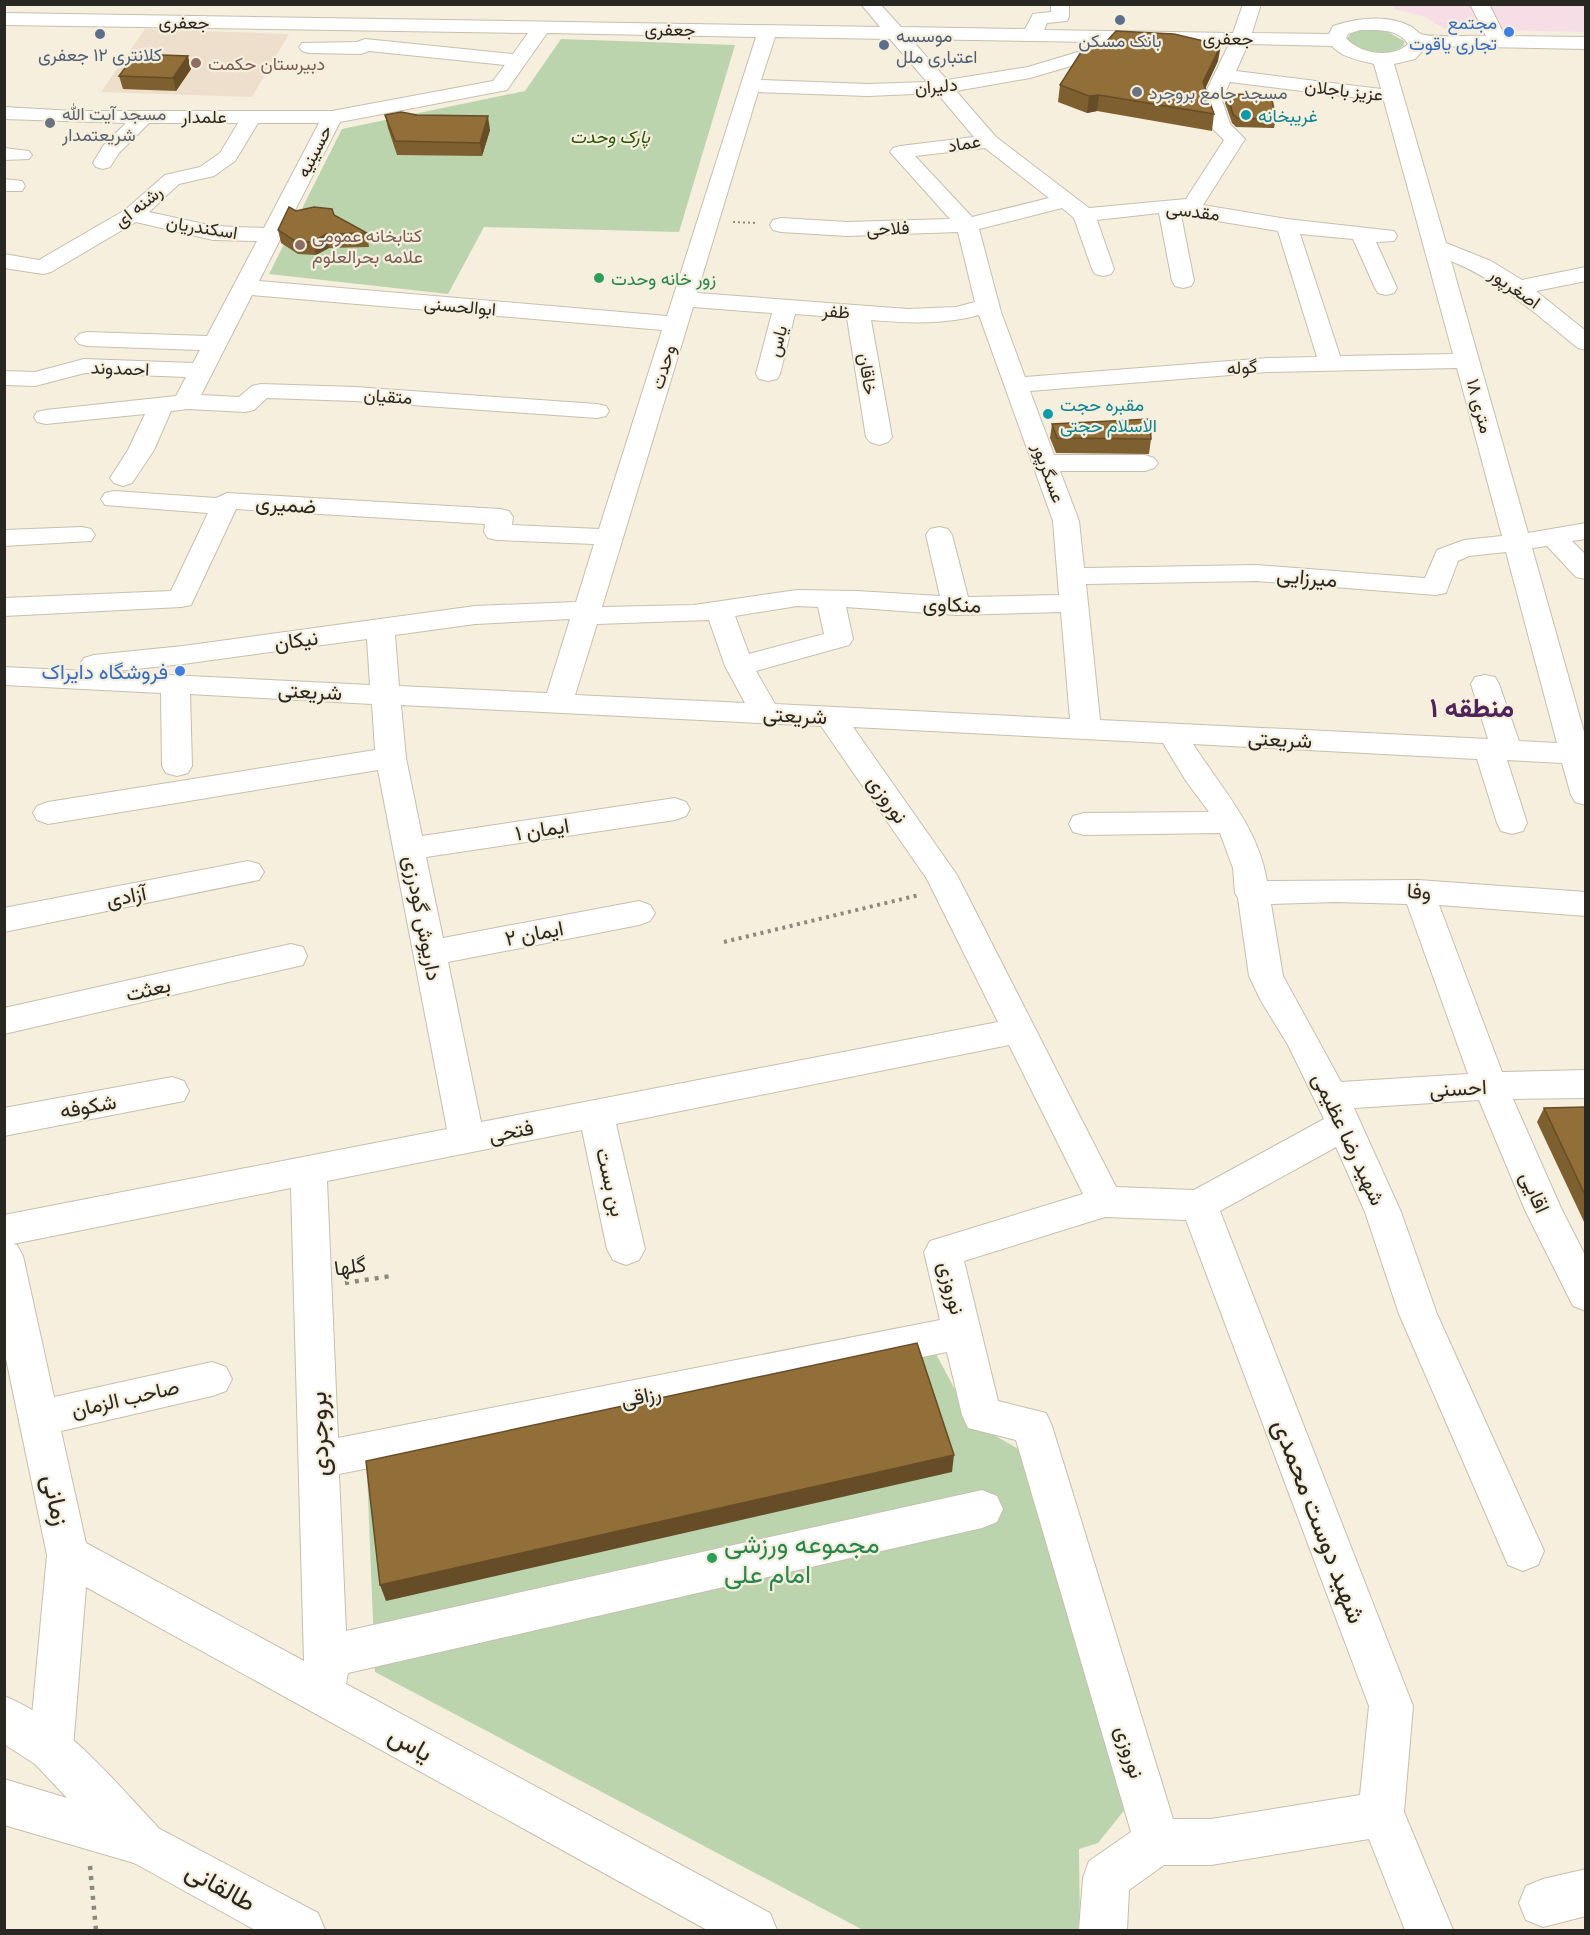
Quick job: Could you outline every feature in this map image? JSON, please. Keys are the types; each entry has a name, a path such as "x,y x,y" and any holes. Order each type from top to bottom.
{"street":[{"path":"50,20 68,4"},
{"path":"237,22 274,4"},
{"path":"362,24 371,4"},
{"name":"عماد","path":"870,4 989,141"},
{"path":"1032,34 1040,18 1060,17 1060,4"},
{"path":"1183,281 1168,206 1193,205 1235,139 1221,127 1212,100 1241,38 1252,4"},
{"path":"1367,4 1372,24"},
{"path":"1479,4 1498,41"},
{"name":"جعفری","path":"4,19 362,24 533,22 767,31 1335,40"},
{"name":"حسینیه","path":"186,402 332,117 500,86 518,60 533,22"},
{"path":"1372,24 1404,30 1416,40 1418,45 1411,53 1382,58 1356,54 1339,45 1335,40 1336,34 1348,26 1372,24"},
{"name":"وحدت","path":"558,704 767,31"},
{"name":"دلیران","path":"750,86 868,90 943,87 1030,72 1095,53 1111,36"},
{"path":"1416,40 1586,43"},
{"path":"309,47 361,48 365,45 518,60"},
{"name":"۱۸ متری","path":"1382,58 1557,689 1580,754 1586,795"},
{"name":"عزیز باجلان","path":"1224,75 1393,96"},
{"name":"علمدار","path":"7,116 332,117"},
{"name":"رشنه ای","path":"4,261 43,267 133,215 172,179 207,172 228,157 252,116"},
{"path":"103,163 110,150 144,117"},
{"path":"989,141 1084,215 1103,269"},
{"name":"عماد","path":"967,225 900,152 989,141"},
{"name":"فلاحی","path":"781,225 847,229 967,225 1065,201"},
{"name":"مقدسی","path":"1084,215 1168,206 1287,226 1386,236"},
{"name":"اسکندریان","path":"133,215 213,232 271,235"},
{"name":"عسگرپور","path":"967,225 988,305 1066,521 1086,730"},
{"path":"1287,226 1332,365"},
{"path":"1361,233 1386,288"},
{"name":"اصغرپور","path":"1436,247 1483,266 1518,288 1586,343"},
{"path":"1518,288 1586,274"},
{"name":"ابوالحسنی","path":"244,287 676,324"},
{"name":"ظفر","path":"684,299 908,316 957,314 988,305"},
{"name":"یاس","path":"768,374 785,307"},
{"name":"خاقان","path":"858,312 879,436"},
{"path":"87,339 216,343"},
{"name":"گوله","path":"1016,385 1115,379 1268,365 1467,361"},
{"name":"احمدوند","path":"4,378 35,379 84,366 202,370"},
{"name":"متقیان","path":"46,417 186,402 245,405 261,391 355,394 597,411"},
{"path":"161,406 141,450 118,488 224,506"},
{"path":"1045,463 1144,464"},
{"name":"ضمیری","path":"4,607 181,599 227,501 500,518 496,532 610,537"},
{"path":"1517,543 1586,531"},
{"path":"4,538 82,535"},
{"path":"939,535 956,606"},
{"path":"1553,537 1586,571"},
{"name":"میرزایی","path":"1073,589 1257,573 1436,587 1446,556 1464,548 1517,543"},
{"name":"منکاوی","path":"586,613 693,614 796,598 956,606 1073,589"},
{"path":"739,666 839,639 830,598"},
{"path":"719,610 739,666 766,714"},
{"name":"نیکان","path":"4,674 183,655 475,615 586,613"},
{"name":"داریوش گودرزی","path":"380,628 391,758 467,1140"},
{"name":"شریعتی","path":"4,674 175,685 1580,754"},
{"path":"1485,684 1512,823"},
{"path":"175,685 177,766"},
{"path":"1557,689 1586,695"},
{"name":"نوروزی","path":"830,717 940,874 1105,1202 943,1252 982,1415 1032,1426 1157,1842"},
{"name":"شهید رضا عظیمی","path":"1172,734 1197,774 1223,808 1230,822 1249,868 1251,893 1266,975 1273,992 1302,1039 1383,1212 1418,1314 1523,1551"},
{"path":"48,813 391,758"},
{"name":"ایمان ۱","path":"410,849 675,809"},
{"path":"1084,824 1230,822"},
{"name":"آزادی","path":"4,920 248,872"},
{"name":"وفا","path":"1251,893 1307,890 1418,891 1586,904"},
{"name":"اقایی","path":"1418,891 1490,1086 1543,1210 1586,1295"},
{"name":"ایمان ۲","path":"430,953 639,913"},
{"name":"بعثت","path":"4,1022 291,956"},
{"name":"فتحی","path":"5,1254 309,1171 1017,1031"},
{"name":"احسنی","path":"1337,1111 1490,1086 1586,1084"},
{"name":"شکوفه","path":"4,1122 172,1091"},
{"path":"1105,1202 1199,1205 1337,1111"},
{"name":"بن بست","path":"596,1114 626,1249"},
{"name":"بروجردی","path":"309,1171 326,1677"},
{"name":"شهید دوست محمدی","path":"1199,1205 1391,1706 1382,1814 1429,1930"},
{"name":"زمانی","path":"5,1254 68,1555 51,1748"},
{"name":"رزاقی","path":"319,1460 962,1332"},
{"name":"صاحب الزمان","path":"39,1418 212,1379"},
{"path":"326,1677 982,1509"},
{"name":"یاس","path":"68,1555 326,1677 753,1930"},
{"path":"4,1718 51,1748 141,1842"},
{"path":"5,1804 141,1842"},
{"path":"1103,1930 1106,1878 1157,1842 1211,1842 1382,1814"},
{"name":"طالقانی","path":"141,1842 301,1930"}],"path":[{"path":"708,220 781,225"},
{"path":"724,942 947,888"},
{"name":"گلها","path":"313,1287 391,1276"},
{"path":"86,1826 96,1930"}],"shaded area":[{"path":"1393,5 1585,5 1585,32 1445,29 1425,17 1394,9"},
{"name":"دبیرستان حکمت","path":"145,29 289,34 252,97 101,92"}],"green space":[{"path":"1367,29 1386,31 1404,41 1404,45 1391,52 1374,53 1357,49 1347,39 1352,32"},
{"name":"پارک وحدت","path":"561,39 735,45 679,232 484,227 448,294 269,274 342,129 525,91"},
{"name":"مجموعه ورزشی امام علی","path":"936,1354 973,1423 1022,1451 1126,1808 1098,1843 1079,1849 1080,1930 863,1930 375,1672 367,1471"}],"building":[{"name":"مسجد جامع بروجرد","path":"1116,31 1174,34 1221,45 1203,82 1214,114 1099,95 1089,96 1060,85 1083,49 1105,43"},
{"path":"135,54 188,56 173,78 119,76"},
{"path":"1227,94 1271,95 1276,119 1237,118 1233,114"},
{"path":"401,112 417,115 488,116 480,143 395,141 385,115"},
{"path":"289,207 296,211 314,207 332,209 334,215 367,233 326,234 313,242 295,241 278,230"},
{"path":"1150,419 1151,439 1057,438 1052,424"},
{"path":"1586,1107 1586,1197 1544,1108"},
{"path":"917,1343 954,1455 380,1585 366,1461"}],"place":[{"name":"بانک مسکن","path":"1120,20"},
{"name":"مجتمع تجاری یاقوت","path":"1509,32"},
{"name":"کلانتری ۱۲ جعفری","path":"100,34"},
{"name":"موسسه اعتباری ملل","path":"884,45"},
{"name":"دبیرستان حکمت","path":"196,63"},
{"name":"مسجد جامع بروجرد","path":"1137,92"},
{"name":"غریبخانه","path":"1246,115"},
{"name":"مسجد آیت الله شریعتمدار","path":"50,123"},
{"name":"کتابخانه عمومی علامه بحرالعلوم","path":"300,245"},
{"name":"زور خانه وحدت","path":"599,278"},
{"name":"مقبره حجت الاسلام حجتی","path":"1048,414"},
{"name":"فروشگاه دایراک","path":"180,671"},
{"name":"مجموعه ورزشی امام علی","path":"712,1558"}],"district":[{"name":"منطقه ۱","path":"1472,707"}]}
